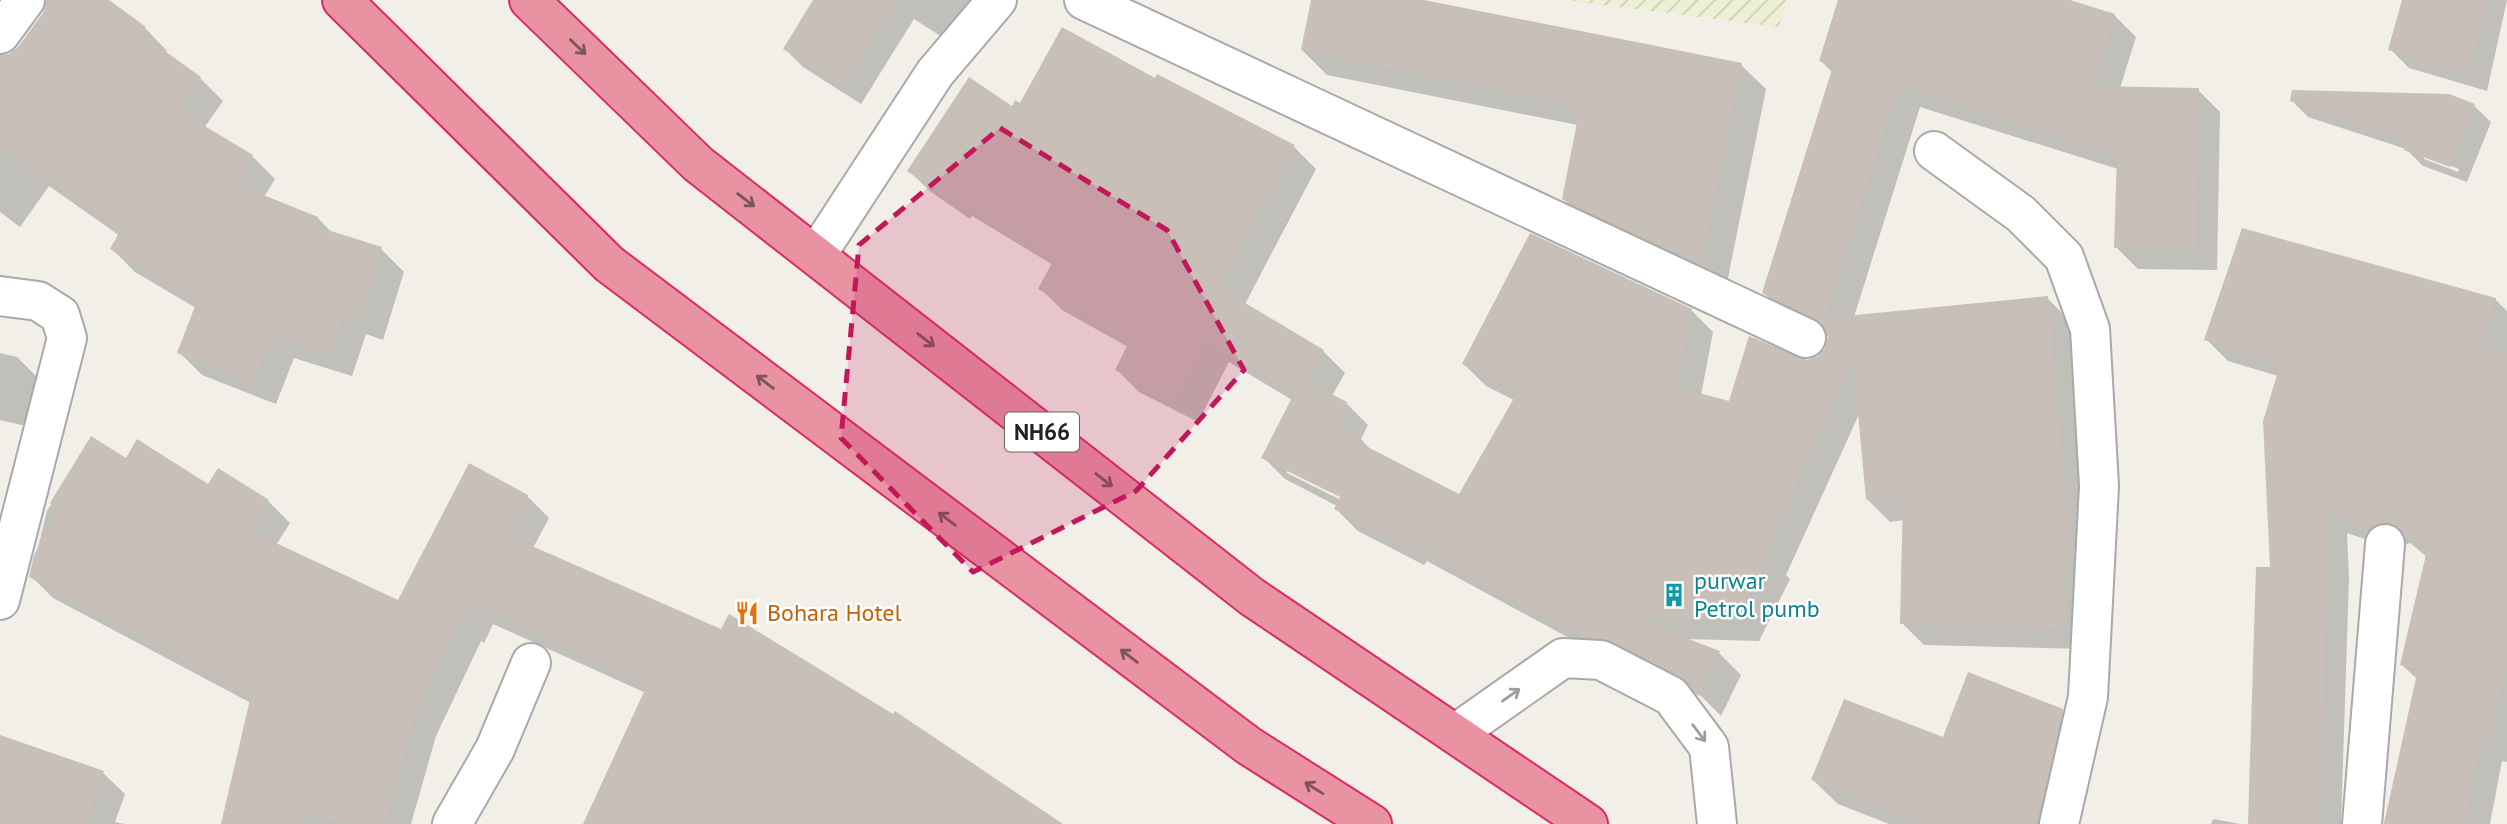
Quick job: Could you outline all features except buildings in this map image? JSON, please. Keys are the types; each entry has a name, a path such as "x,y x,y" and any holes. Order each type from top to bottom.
{"highway":[{"path":"342,0 609,264 1249,746 1372,824"},
{"name":"NH66","path":"528,0 698,164 817,254 1252,597 1588,824"}],"street":[{"path":"0,34 25,0"},
{"path":"817,254 935,73 997,0"},
{"path":"1084,0 1806,338"},
{"path":"1934,151 2021,214 2064,257 2090,329 2099,486 2088,697 2059,824"},
{"path":"0,296 38,300 60,315 67,338 0,600"},
{"path":"2362,824 2385,544"},
{"path":"1455,734 1563,657 1601,660 1671,696 1709,747 1717,824"},
{"path":"452,824 495,749 531,663"}],"highlighted area":[{"path":"1000,128 1167,230 1244,370 1136,491 973,572 841,438 859,245"}],"green space":[{"path":"1563,0 1787,0 1779,27"}],"place":[{"name":"purwar Petrol pumb","path":"1674,595"},
{"name":"Bohara Hotel","path":"747,613"}]}
